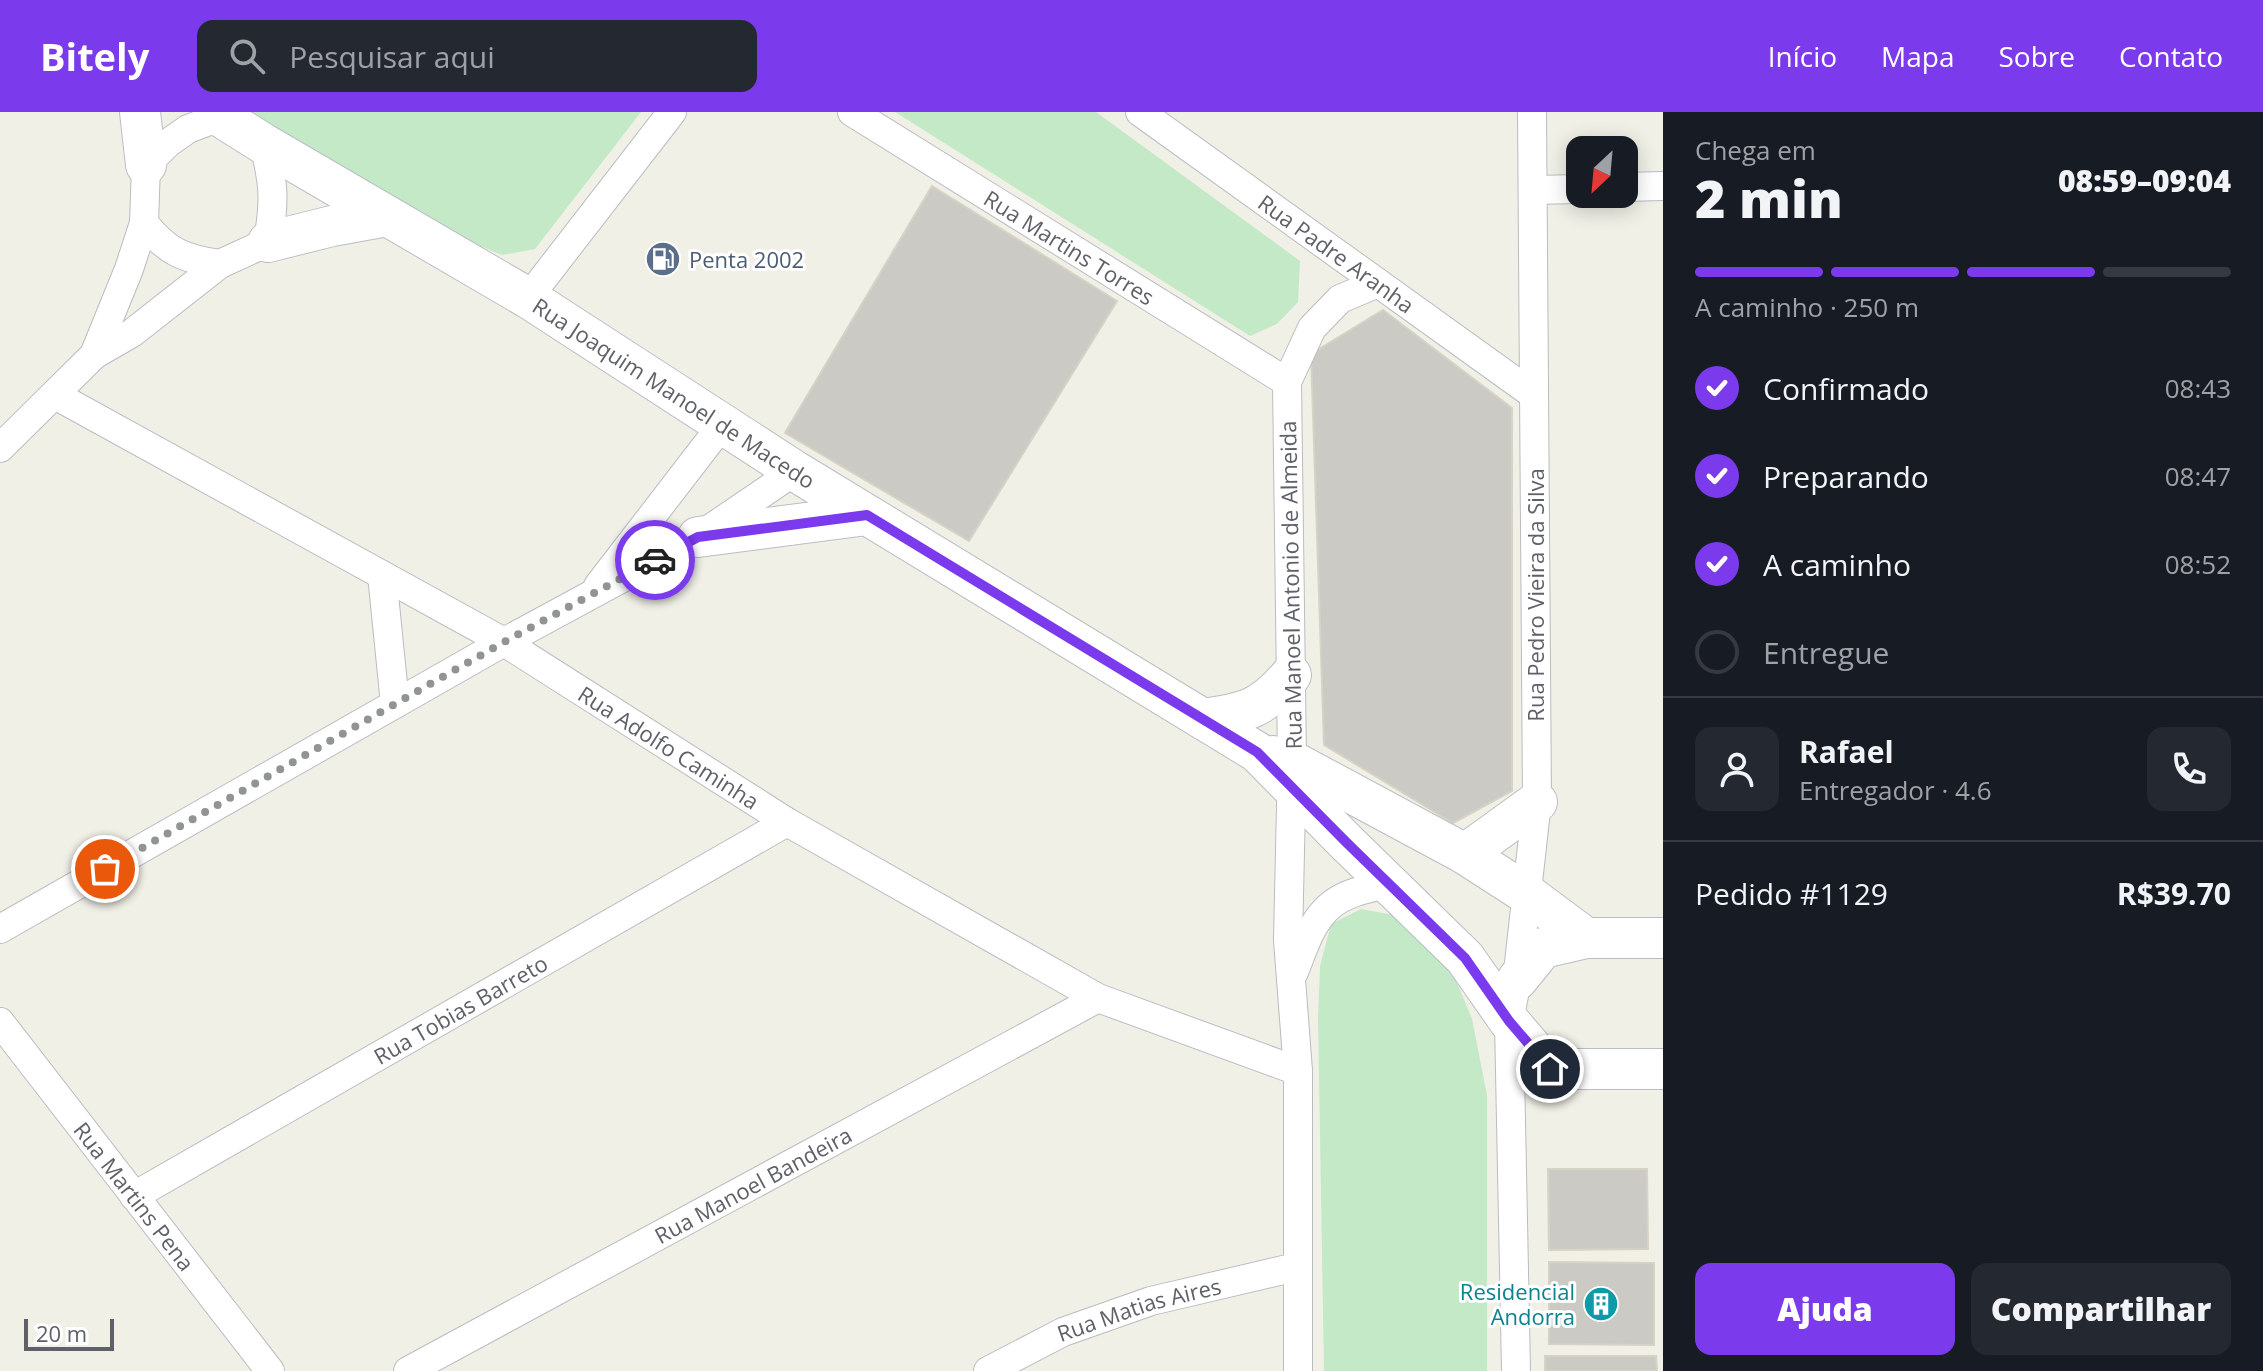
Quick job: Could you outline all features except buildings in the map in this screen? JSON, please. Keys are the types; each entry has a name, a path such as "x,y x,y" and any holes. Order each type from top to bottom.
{"street":[{"path":"94,355 144,223 146,165 140,112"},
{"path":"528,298 672,112"},
{"name":"Rua Martins Torres","path":"852,112 1287,382"},
{"name":"Rua Padre Aranha","path":"1140,112 1534,395"},
{"name":"Rua Pedro Vieira da Silva","path":"1516,1371 1509,1021 1517,980 1537,802 1532,112"},
{"path":"146,165 168,143 216,115"},
{"name":"Rua Joaquim Manoel de Macedo","path":"216,115 528,298 795,471 1280,767"},
{"path":"264,144 273,182 274,206 268,242"},
{"path":"1638,187 1663,186"},
{"path":"1533,190 1566,189"},
{"path":"0,448 94,355 132,333 220,264 268,242 387,216"},
{"path":"144,223 173,252 220,264"},
{"name":"Rua Manoel Antonio de Almeida","path":"1298,1371 1298,1071 1280,767 1291,675 1287,382 1312,328 1340,299 1378,283"},
{"name":"Rua Adolfo Caminha","path":"55,395 504,642 787,822 1098,998 1298,1071"},
{"path":"593,593 722,425"},
{"path":"0,929 504,642 698,537 795,471"},
{"path":"698,537 867,515"},
{"path":"382,575 395,704"},
{"path":"1203,719 1255,707 1274,695 1291,675"},
{"path":"1280,767 1465,854 1527,894 1586,938"},
{"path":"1280,767 1465,958 1509,1021 1550,1069"},
{"path":"1465,854 1537,802"},
{"name":"Rua Tobias Barreto","path":"134,1196 787,822"},
{"name":"Rua Manoel Antonio de Almeida","path":"1292,977 1312,930 1330,906 1358,891 1390,883"},
{"path":"1517,980 1543,948 1586,938 1663,938"},
{"name":"Rua Manoel Bandeira","path":"408,1371 1098,998"},
{"name":"Rua Martins Pena","path":"0,1022 270,1371"},
{"path":"1508,1076 1550,1069 1663,1069"},
{"name":"Rua Matias Aires","path":"988,1371 1063,1332 1151,1301 1296,1267"}],"green space":[{"path":"250,112 641,112 535,249 502,255 459,237"},
{"path":"895,112 1096,112 1300,261 1298,302 1277,324 1250,336"},
{"path":"1361,909 1410,918 1449,963 1472,1019 1487,1095 1487,1371 1324,1371 1318,1017 1320,966 1331,924"}],"way so far":[{"path":"105,869 504,642 655,560"}],"place":[{"name":"Penta 2002","path":"663,259"},
{"name":"Residencial Andorra","path":"1601,1304"}],"route":[{"path":"655,560 698,537 867,515 1257,752 1465,958 1509,1021 1550,1069"}]}
